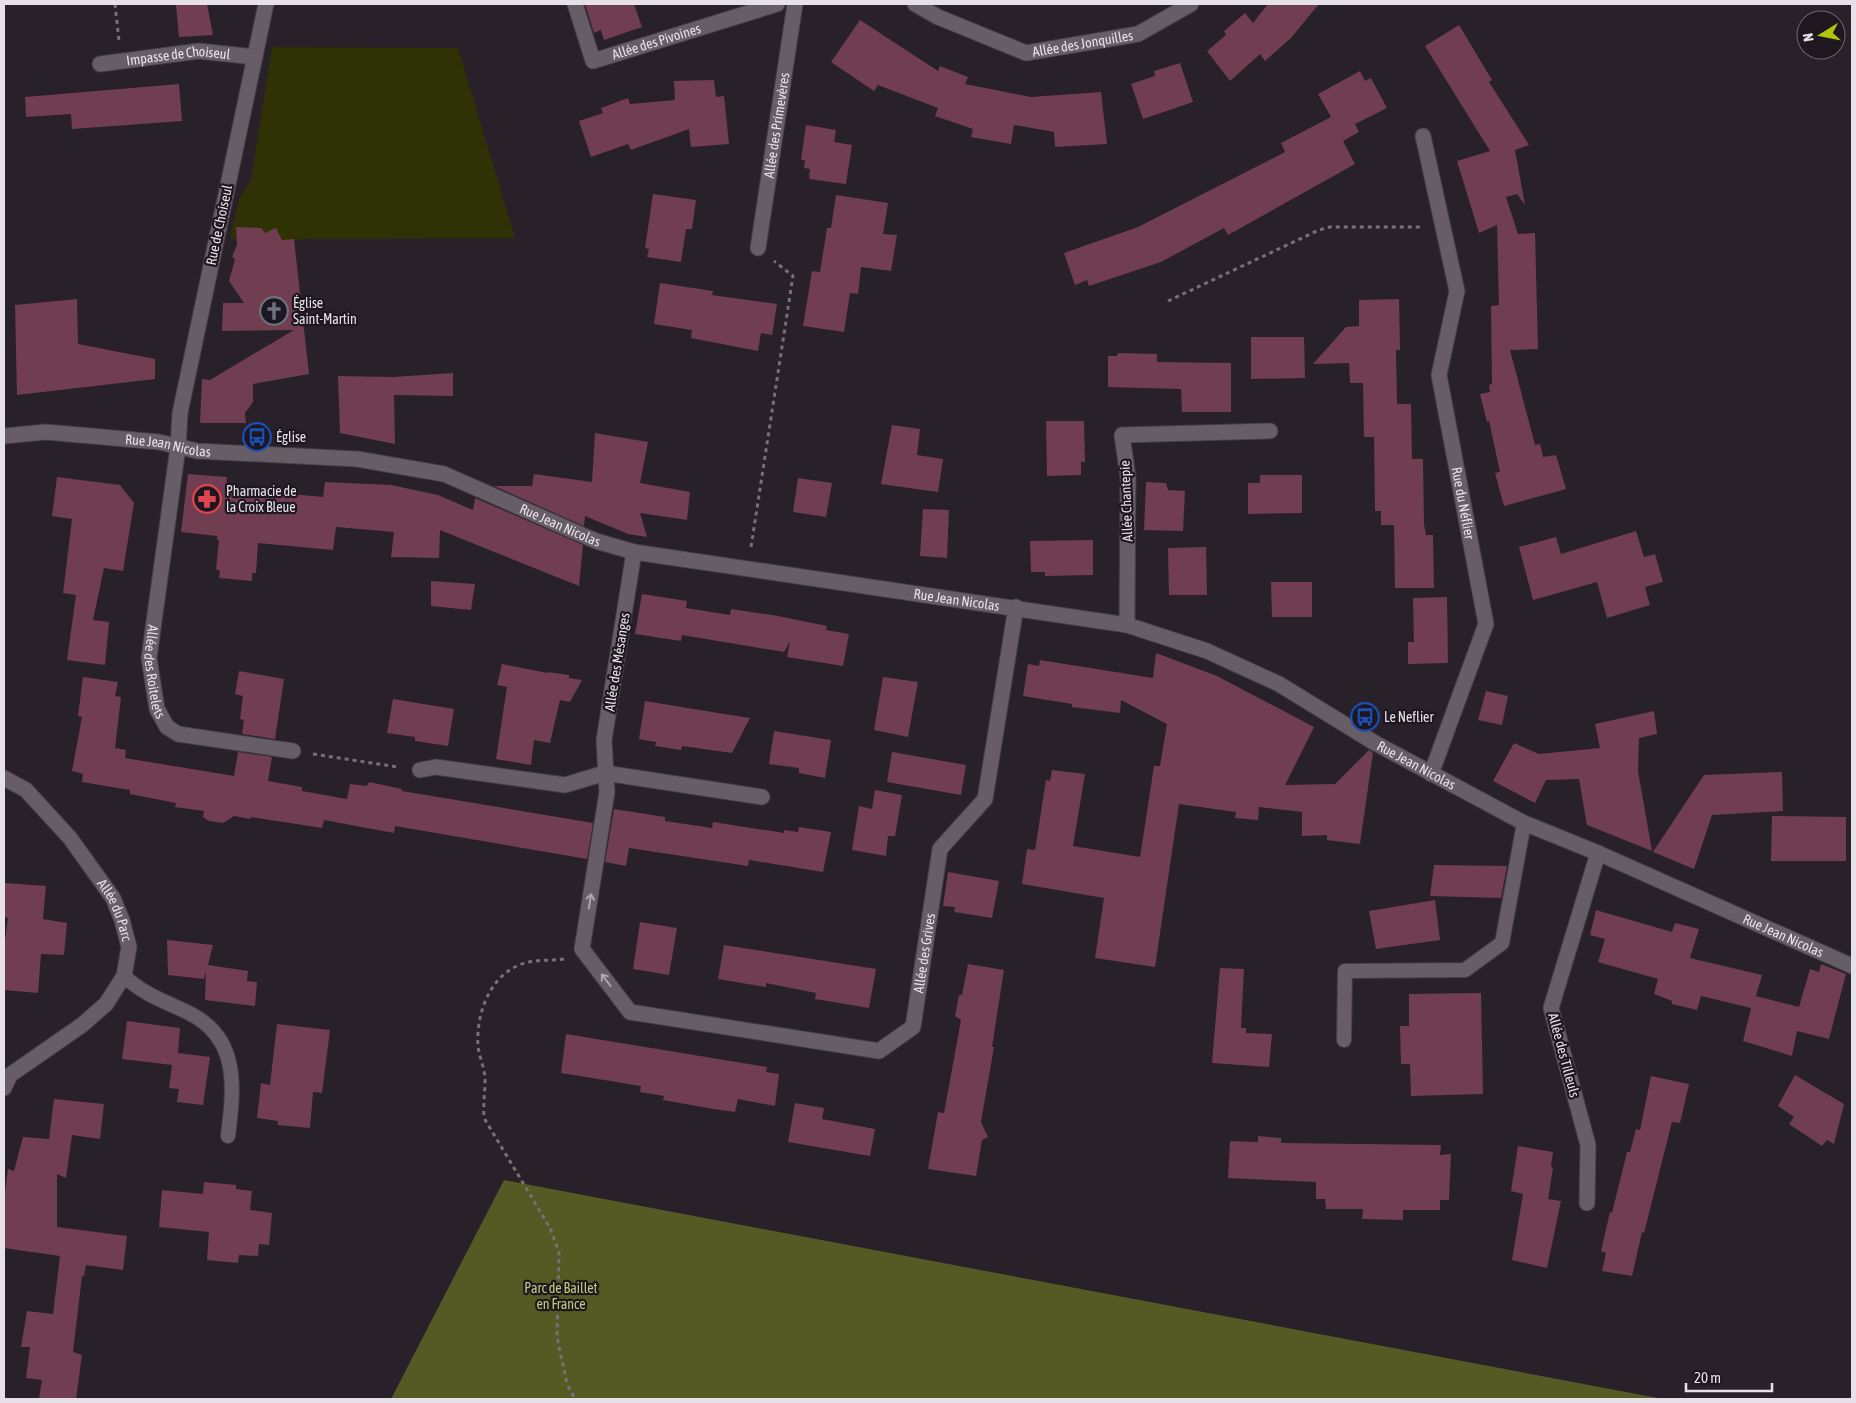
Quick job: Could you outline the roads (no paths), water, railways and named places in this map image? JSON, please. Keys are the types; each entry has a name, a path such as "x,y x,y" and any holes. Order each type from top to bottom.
{"street":[{"name":"Rue de Choiseul","path":"178,447 180,413 266,4"},
{"name":"Allée des Pivoines","path":"575,4 593,61 777,4"},
{"name":"Allée des Primevères","path":"758,248 795,4"},
{"name":"Allée des Jonquilles","path":"915,4 938,18 1026,53 1138,34 1192,4"},
{"name":"Impasse de Choiseul","path":"100,64 200,51 255,57"},
{"name":"Rue du Néflier","path":"1423,136 1457,291 1439,375 1486,624 1431,774"},
{"name":"Rue Jean Nicolas","path":"4,436 46,432 159,442 197,451 356,459 444,474 596,541 634,552 747,567 1127,625 1207,651 1279,684 1431,774 1524,823 1598,853 1852,966"},
{"name":"Allée Chantepie","path":"1127,625 1128,477 1122,435 1270,432"},
{"name":"Allée des Roitelets","path":"178,447 149,658 157,710 166,727 178,734 293,751"},
{"name":"Allée des Mésanges","path":"582,949 607,792 604,740 634,552"},
{"name":"Allée des Grives","path":"582,949 630,1012 879,1051 913,1026 940,849 985,799 1016,608"},
{"path":"420,770 436,767 565,786 605,773 762,797"},
{"name":"Allée du Parc","path":"4,778 26,790 70,838 113,898 122,920 129,947 124,976 106,1004 82,1025 10,1075 5,1083"},
{"name":"Allée des Tilleuls","path":"1588,1203 1588,1145 1551,1008 1598,853"}],"lane":[{"path":"1344,1040 1345,971 1465,970 1502,943 1524,823"},
{"path":"124,976 146,994 190,1014 219,1036 227,1052 232,1077 232,1104 228,1136"}],"place":[{"name":"Église Saint-Martin","path":"274,311"},
{"name":"Église","path":"257,437"},
{"name":"Pharmacie de la Croix Bleue","path":"207,499"},
{"name":"Le Neflier","path":"1365,717"}],"park label":[{"name":"Parc de Baillet en France","path":"561,1296"}]}
